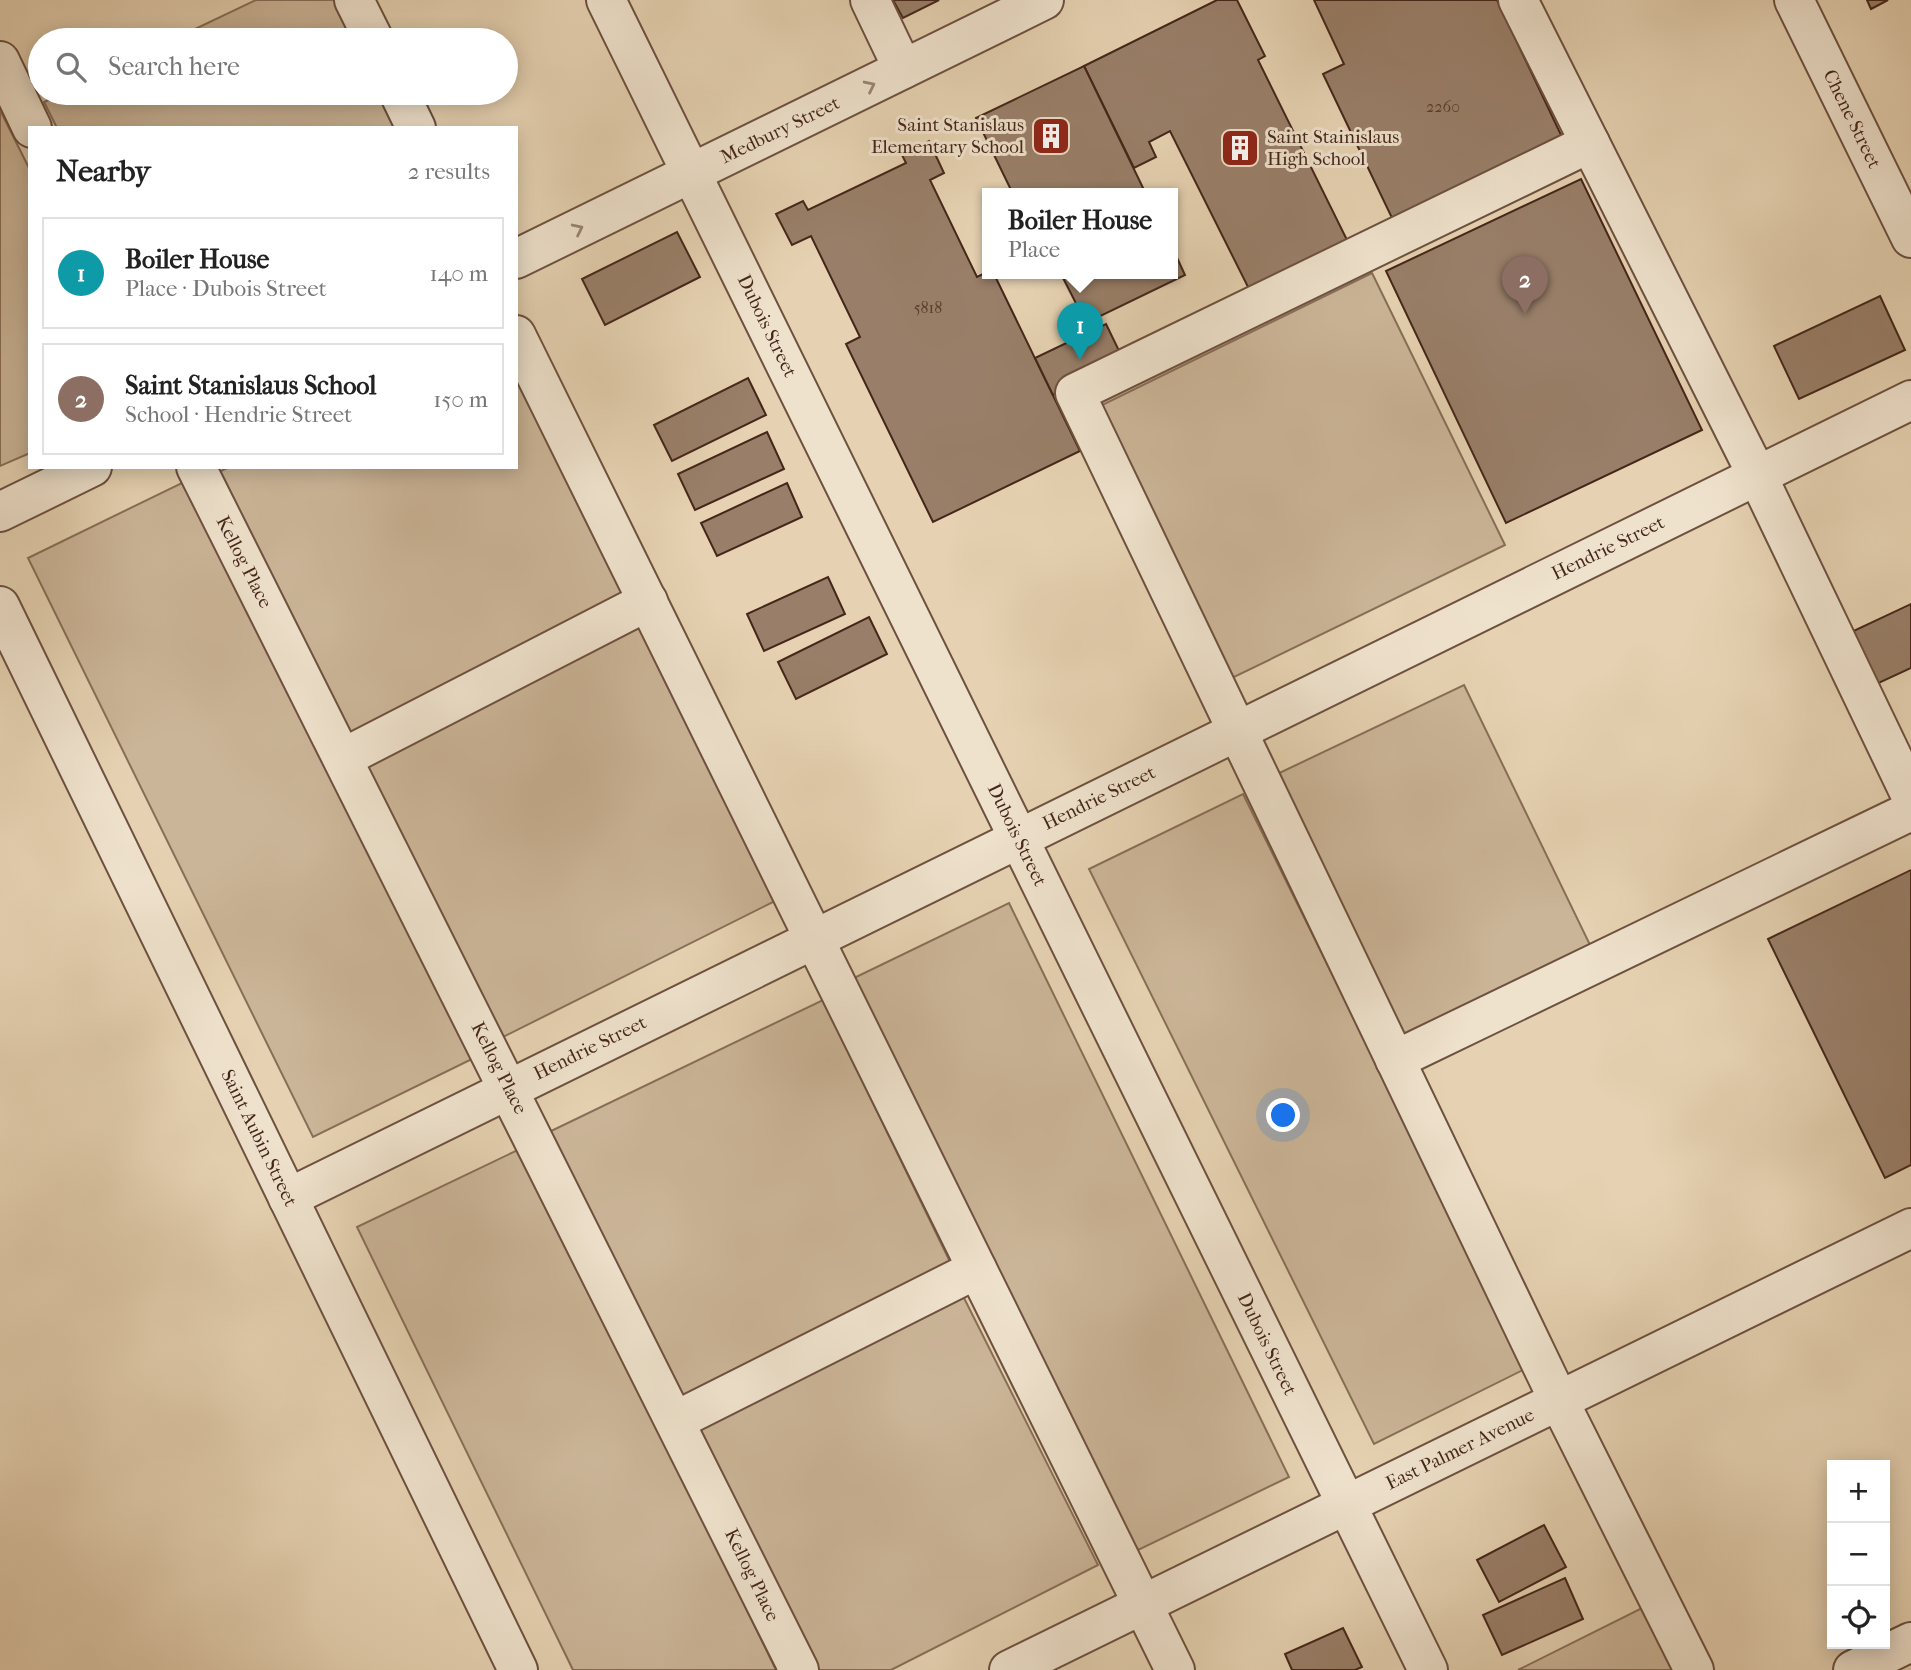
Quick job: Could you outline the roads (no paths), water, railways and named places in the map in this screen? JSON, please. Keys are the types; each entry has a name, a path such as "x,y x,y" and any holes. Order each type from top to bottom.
{"street":[{"path":"354,0 368,28"},
{"name":"Dubois Street","path":"606,0 1428,1670"},
{"path":"870,0 903,69"},
{"name":"Medbury Street","path":"518,258 1044,0"},
{"path":"1518,0 1757,475 1911,796"},
{"name":"Chene Street","path":"1794,0 1911,238"},
{"path":"0,61 31,126"},
{"path":"405,105 415,126"},
{"path":"1590,143 1075,393 1559,1401 1694,1670"},
{"path":"518,339 1175,1670"},
{"name":"Hendrie Street","path":"288,1198 1911,400"},
{"path":"0,512 88,469"},
{"name":"Kellog Place","path":"197,469 510,1088 799,1670"},
{"path":"343,758 648,601"},
{"name":"Saint Aubin Street","path":"0,606 518,1670"},
{"path":"1395,1060 1911,811"},
{"name":"East Palmer Avenue","path":"1009,1670 1911,1228"},
{"path":"675,1421 977,1269"},
{"path":"1853,1670 1911,1642"}],"place":[{"name":"Saint Stanislaus Elementary School","path":"1051,136"},
{"name":"Saint Stainislaus High School","path":"1240,148"},
{"name":"Saint Stanislaus School","path":"1525,314"},
{"name":"Boiler House","path":"1080,360"}]}
